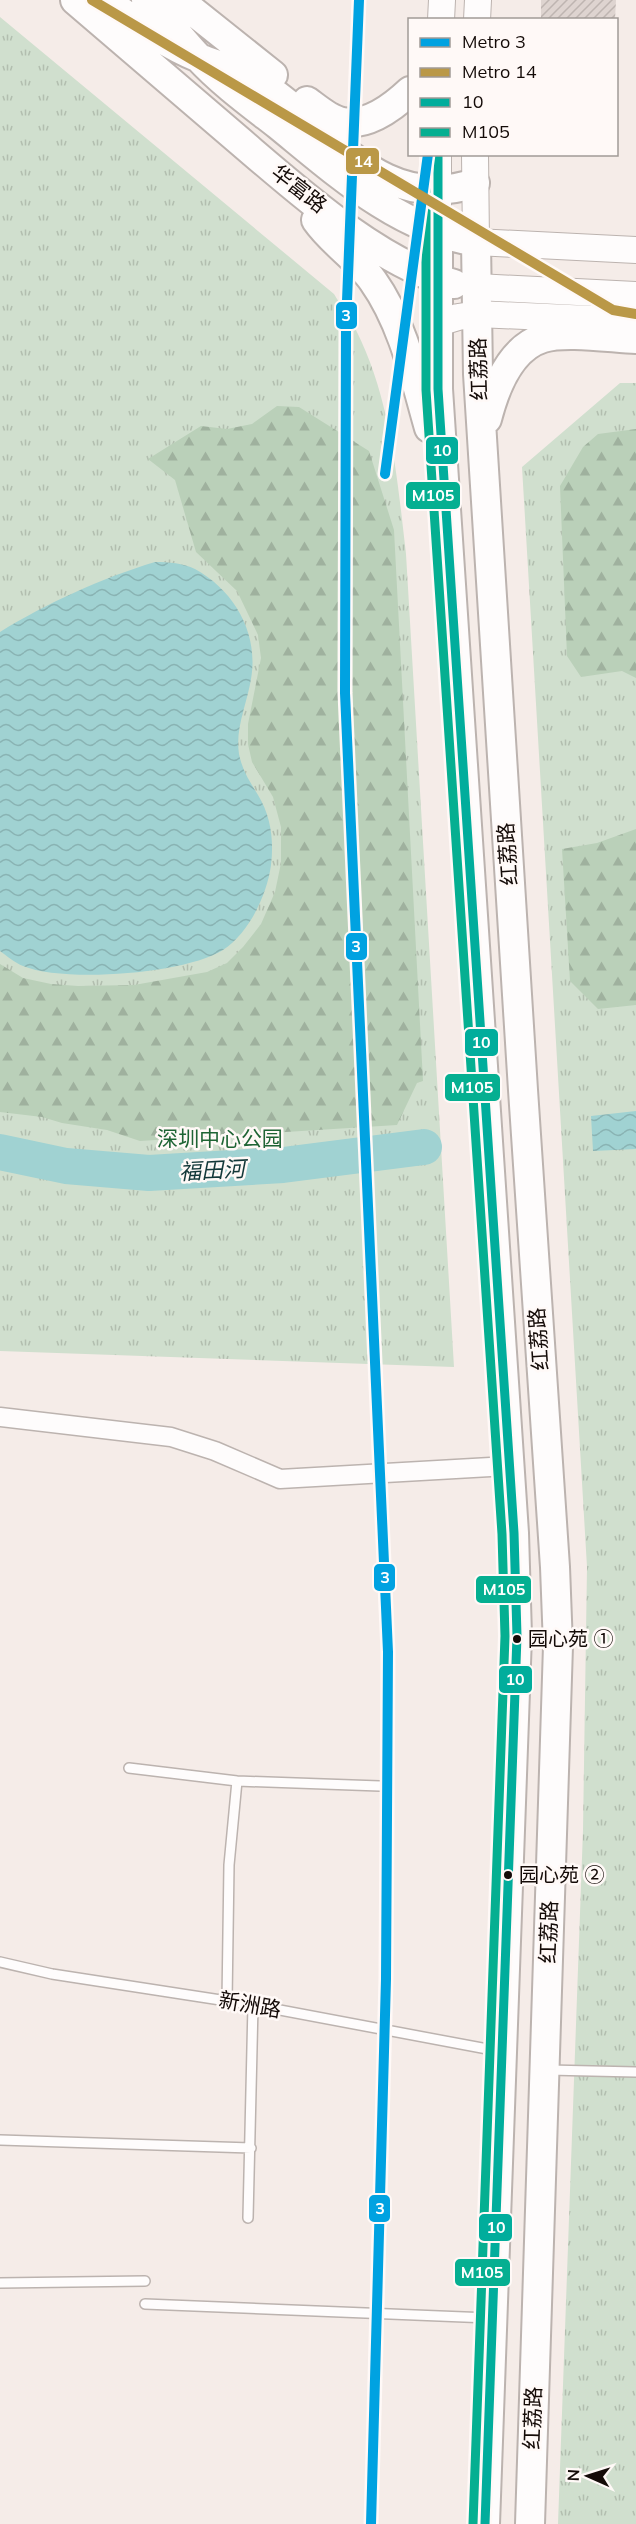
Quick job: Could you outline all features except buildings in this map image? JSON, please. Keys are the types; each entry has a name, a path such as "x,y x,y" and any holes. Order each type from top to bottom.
{"main road":[{"name":"华富路","path":"75,0 293,186 375,247 415,270 477,301 636,321"},
{"name":"华富路","path":"105,0 160,38 199,58 235,69 261,83 380,176 417,190 456,189 475,183"},
{"name":"华富路","path":"146,0 176,29 199,58 246,100 361,191 393,210 438,232 476,242 636,250"},
{"path":"179,0 328,117 342,122 357,122 378,114 397,103 408,93"},
{"path":"441,18 442,0"},
{"path":"477,18 478,0"},
{"name":"红荔路","path":"438,156 438,389 516,1576 517,1670 500,2052 485,2524"},
{"name":"红荔路","path":"475,156 477,301 483,438 557,1596 557,1713 530,2524"},
{"path":"293,186 324,231 355,259 373,281 391,312 411,369 444,482"},
{"name":"华富路","path":"438,323 458,317 477,301 636,295"},
{"path":"483,438 490,405 506,370 517,354 533,342 555,336 636,339"}],"street":[{"path":"0,1417 171,1437 215,1451 280,1479 508,1466"}],"lane":[{"path":"129,1768 237,1781 380,1786"},
{"path":"227,2001 229,1865 237,1781"},
{"name":"新洲路","path":"0,1962 52,1974 253,2005 500,2052"},
{"path":"248,2218 253,2005"},
{"path":"544,2070 636,2072"},
{"path":"0,2140 251,2148"},
{"path":"0,2283 145,2281"},
{"path":"146,2304 492,2318"}],"green space":[{"name":"深圳中心公园","path":"0,17 334,294 356,330 368,357 391,439 406,554 454,1367 0,1351"},
{"path":"620,383 636,383 636,2524 558,2524 583,1830 587,1567 522,467"},
{"path":"277,406 299,407 369,451 394,530 423,1081 417,1083 397,1125 140,1141 107,1130 62,1123 42,1117 0,1112 0,964 23,978 51,984 78,986 134,985 207,972 227,963 243,947 261,924 275,892 281,863 281,827 273,797 252,762 248,744 248,724 261,658 258,635 237,591 196,552 175,480 148,459 201,426 227,429 252,424"},
{"path":"636,429 636,678 622,671 581,677 567,656 560,486 583,447 598,434"},
{"path":"636,829 636,1005 598,1009 570,981 562,849 597,843"}],"water":[{"path":"155,562 186,565 209,578 232,602 247,630 253,662 238,744 242,765 266,811 272,838 269,877 261,901 249,924 223,950 205,958 154,970 94,975 42,971 23,966 0,951 0,632 75,592"},
{"path":"636,1111 636,1149 593,1151 591,1116"}],"waterway":[{"name":"福田河","path":"0,1152 66,1166 149,1173 283,1165 424,1147"}],"metro line":[{"name":"14","path":"92,0 613,310 636,314"},
{"name":"3","path":"359,0 346,326 345,693 388,1652 386,1979 371,2524"},
{"name":"3","path":"385,474 428,156"}],"transit line":[{"name":"M105","path":"426,156 426,390 502,1534 505,1636 473,2524"},
{"name":"10","path":"438,156 438,389 514,1533 517,1636 485,2524"}],"place":[{"name":"园心苑 ①","path":"517,1639"},
{"name":"园心苑 ②","path":"508,1875"}]}
